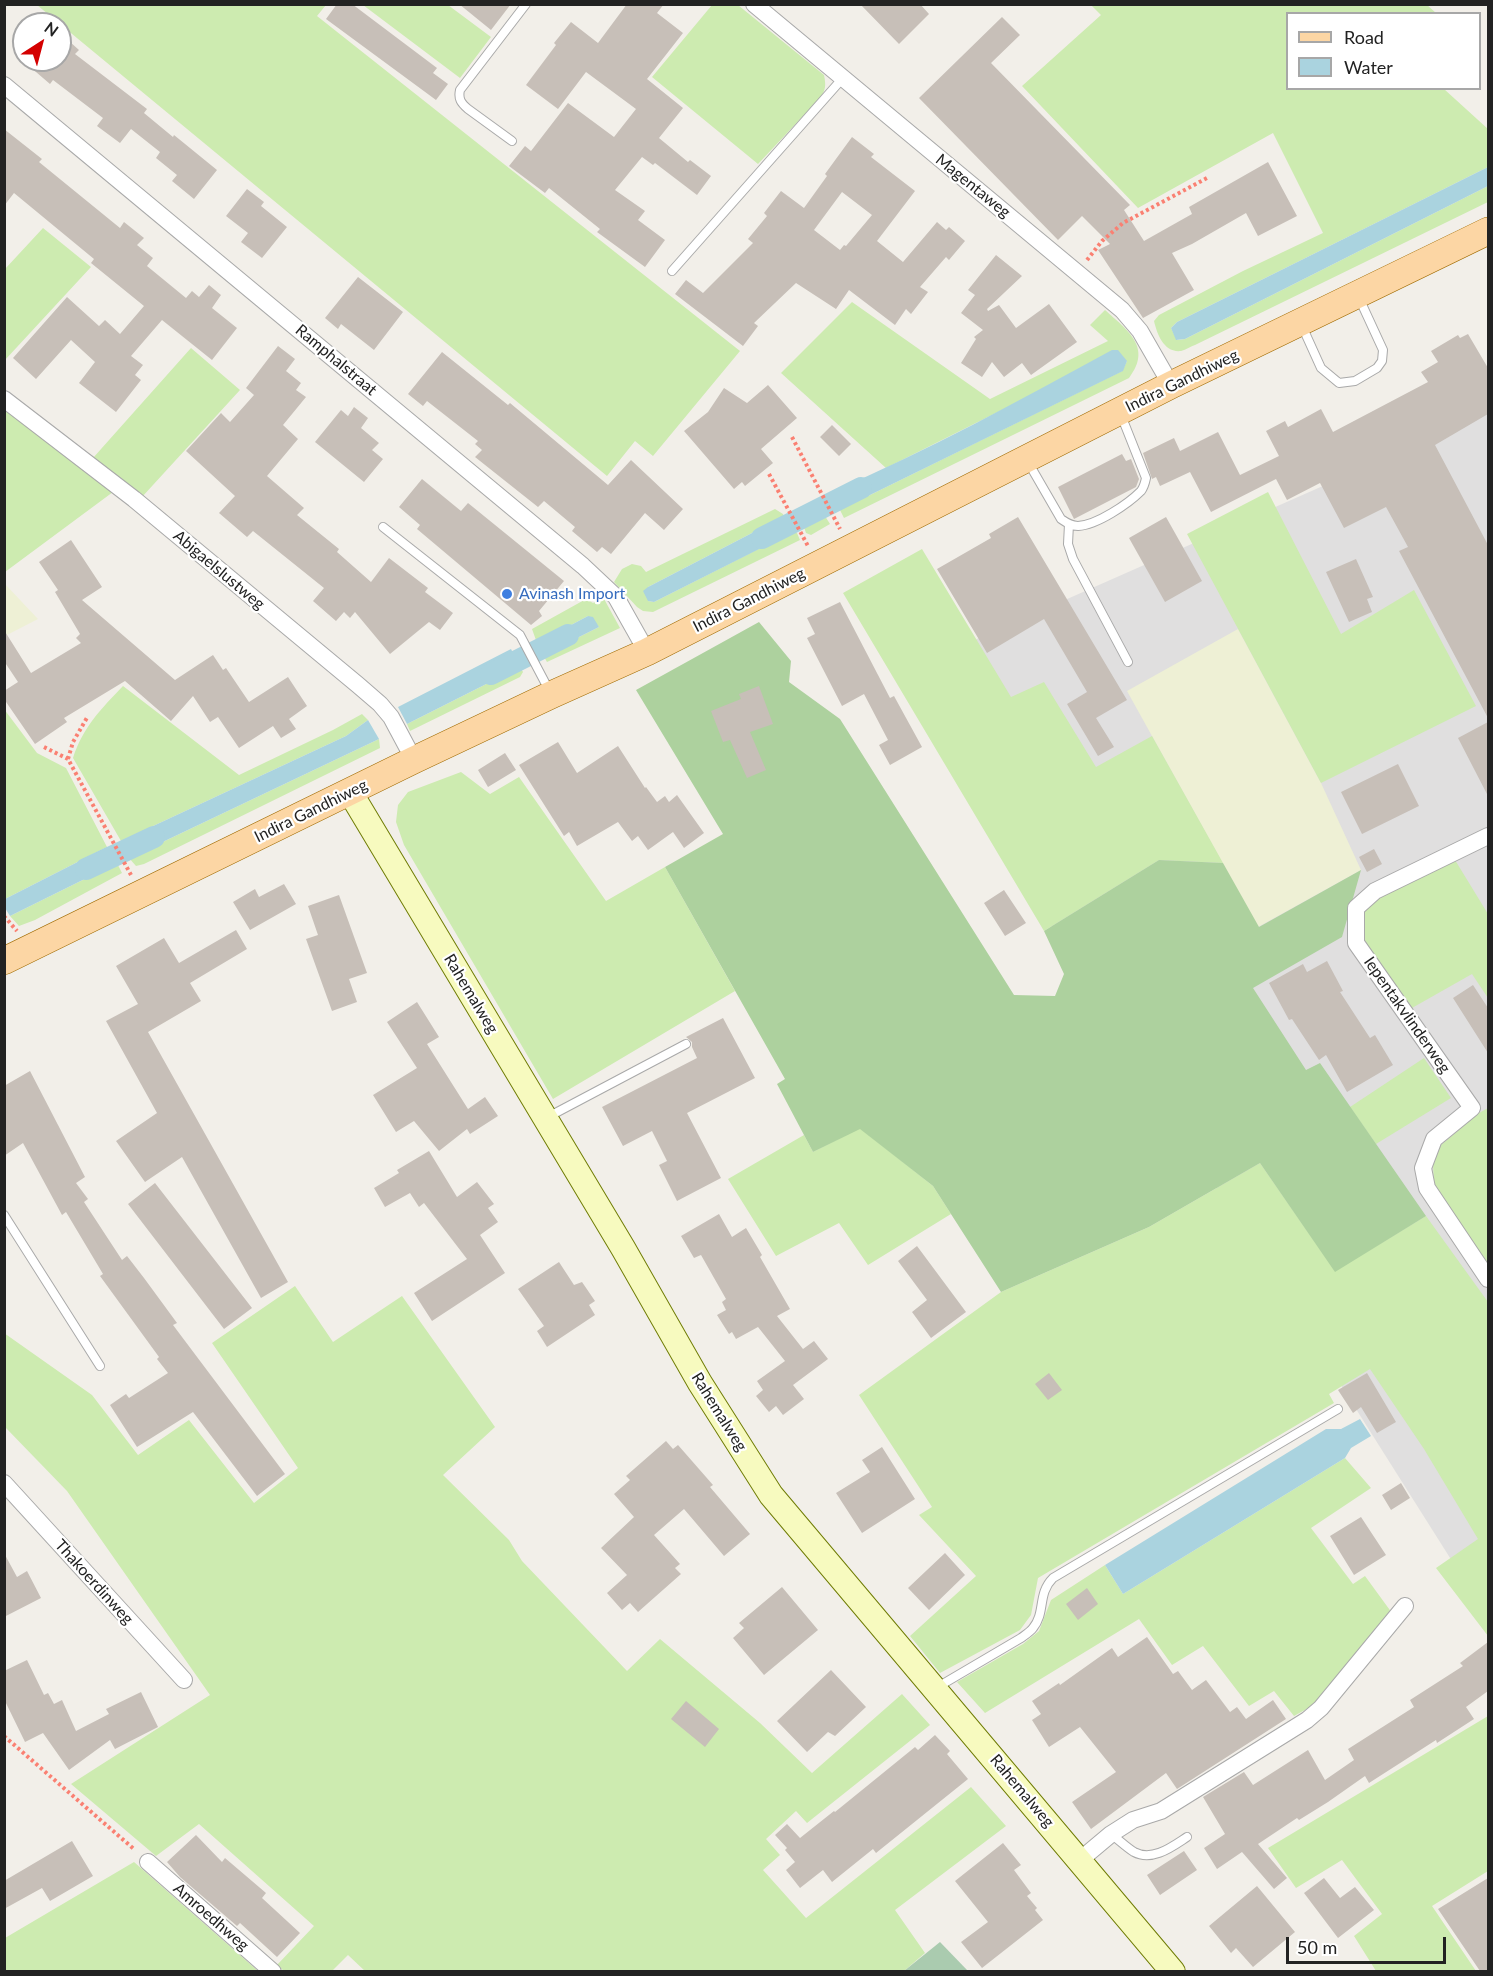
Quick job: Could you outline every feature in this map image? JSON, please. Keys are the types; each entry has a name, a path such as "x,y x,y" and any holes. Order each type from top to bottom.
{"main road":[{"name":"Indira Gandhiweg","path":"4,961 551,694 646,652 1171,386 1488,231"}],"street":[{"name":"Magentaweg","path":"754,4 1122,310 1140,331 1171,386"},
{"name":"Ramphalstraat","path":"4,85 583,566 616,597 646,652"},
{"name":"Abigaelslustweg","path":"4,399 134,499 380,704 391,717 414,760"},
{"name":"Rahemalweg","path":"350,792 623,1248 700,1383 771,1495 1080,1860 1167,1969"},
{"name":"Iepentakvlinderweg","path":"1488,836 1375,891 1356,908 1356,943 1472,1108 1434,1139 1422,1168 1427,1188 1488,1279"},
{"name":"Thakoerdinweg","path":"4,1483 184,1680"},
{"path":"1080,1860 1133,1820 1161,1811 1306,1720 1321,1708 1405,1606"},
{"name":"Amroedhweg","path":"148,1862 273,1971"}],"lane":[{"path":"512,141 468,109 459,96 460,90 526,4"},
{"path":"672,271 843,79"},
{"path":"1301,323 1321,369 1339,383 1355,381 1377,368 1382,361 1383,350 1358,295"},
{"path":"1026,459 1061,519 1077,526 1090,523 1115,510 1142,490 1145,484 1146,478 1120,412"},
{"path":"1069,524 1068,544 1073,559 1128,662"},
{"path":"383,527 520,635 551,694"},
{"path":"546,1119 686,1044"},
{"path":"4,1215 100,1366"},
{"path":"936,1688 1021,1638 1033,1628 1040,1615 1045,1586 1053,1578 1338,1409"},
{"path":"1112,1834 1136,1853 1149,1854 1162,1853 1188,1837"}],"path":[{"path":"1077,272 1102,241 1123,224 1207,178"},
{"path":"792,437 851,548"},
{"path":"769,474 819,565"},
{"path":"68,759 73,742 88,716"},
{"path":"44,747 68,759 141,894"},
{"path":"4,1736 148,1862"}],"shaded area":[{"path":"1488,413 1488,1618 893,676"}],"green space":[{"path":"1426,4 1435,12 1286,12 1286,90 1445,90 1488,129 1488,167 1177,322 1171,328 1177,340 1185,339 1488,186 1488,202 1185,350 1170,349 1162,342 1157,331 1154,321 1159,315 1323,233 1273,133 1138,208 1022,86 1101,15 1091,5"},
{"path":"37,5 326,5 317,16 740,351 653,456 635,441 607,476 72,34 72,12 45,12"},
{"path":"363,5 448,5 491,37 460,78"},
{"path":"712,5 738,5 824,75 825,82 820,98 758,164 652,77"},
{"path":"43,228 91,267 5,360 5,269"},
{"path":"852,302 990,399 1108,341 1090,325 1105,310 1129,332 1134,340 1138,348 1136,367 1129,378 844,518 839,508 870,495 1122,371 1127,361 1004,409 886,468 781,373"},
{"path":"191,348 240,390 142,497 93,458"},
{"path":"4,408 113,492 5,572 4,572"},
{"path":"1268,492 1341,634 1414,590 1476,706 1321,783 1187,534"},
{"path":"775,509 783,514 785,519 779,519 648,587 648,601 654,602 792,532 797,533 800,540 653,612 643,611 637,607 614,582 622,569 632,564 641,566 646,572"},
{"path":"825,516 830,524 811,535 806,533 803,524 807,526"},
{"path":"922,549 1011,697 1044,682 1096,767 1152,736 1223,863 1159,860 1044,931 843,593"},
{"path":"5,584 38,619 5,636"},
{"path":"603,597 620,628 547,662 543,655 599,627 588,616 537,643 532,629 586,599 593,603"},
{"path":"759,622 791,661 789,682 840,719 1014,995 1055,996 1064,974 1044,931 1159,860 1223,863 1259,927 1361,870 1342,937 1253,988 1306,1070 1320,1063 1426,1216 1335,1272 1260,1163 1149,1227 1001,1292 933,1186 860,1129 813,1152 777,1084 785,1079 665,867 723,834 636,690"},
{"path":"1238,629 1321,783 1361,870 1258,927 1127,691"},
{"path":"520,667 523,672 520,677 410,731 407,724"},
{"path":"123,686 239,775 362,714 368,720 346,736 121,841 73,758 87,728"},
{"path":"4,709 37,753 66,768 107,847 5,899 6,876 4,873"},
{"path":"379,739 380,748 144,864 136,866 129,858"},
{"path":"461,772 490,794 519,777 606,901 665,867 735,991 553,1099 404,845 396,822 398,805 408,792"},
{"path":"1455,860 1488,914 1488,998 1472,974 1412,1008 1362,937 1364,910 1384,894"},
{"path":"117,863 122,873 35,920 19,926 10,916"},
{"path":"1424,1058 1451,1098 1376,1144 1350,1107"},
{"path":"1488,1108 1488,1266 1434,1183 1433,1164 1441,1145"},
{"path":"860,1128 933,1186 951,1214 868,1265 839,1223 776,1256 728,1179 804,1135 813,1152"},
{"path":"1260,1163 1335,1271 1426,1216 1488,1302 1488,1636 1436,1568 1478,1539 1424,1449 1370,1369 1329,1394 1334,1403 1038,1578 1031,1615 1020,1630 940,1673 910,1636 976,1576 919,1515 932,1507 859,1395 1001,1292 1149,1227"},
{"path":"295,1286 333,1342 402,1296 495,1427 443,1475 509,1540 522,1561 627,1671 660,1639 760,1723 812,1773 902,1694 930,1725 807,1823 796,1811 766,1839 780,1855 763,1870 806,1918 971,1787 1006,1826 895,1910 925,1953 904,1971 366,1972 348,1955 332,1971 284,1971 277,1965 314,1926 199,1824 156,1856 71,1784 210,1695 67,1491 5,1427 4,1333 92,1395 138,1455 189,1420 254,1503 298,1468 212,1343"},
{"path":"1345,1458 1371,1488 1311,1528 1353,1584 1365,1576 1392,1613 1312,1706 1294,1716 1274,1691 1249,1706 1203,1646 1172,1665 1139,1619 985,1713 957,1682 1023,1644 1039,1631 1051,1600 1105,1565 1123,1594"},
{"path":"1488,1716 1488,1871 1432,1906 1476,1971 1376,1971 1354,1936 1382,1914 1342,1860 1296,1888 1268,1848"},
{"path":"134,1862 258,1971 5,1971 5,1938"},
{"path":"940,1942 968,1971 904,1971"}],"water":[{"path":"1488,167 1488,186 1185,339 1176,340 1171,328 1177,322"},
{"path":"1112,350 1118,350 1127,361 1123,371 839,508 831,492 938,442"},
{"path":"817,499 825,516 807,526 803,524 796,511"},
{"path":"779,519 785,519 792,532 654,602 648,601 643,591 648,587"},
{"path":"588,616 593,617 599,627 543,655 537,643"},
{"path":"511,649 520,667 407,724 398,707"},
{"path":"368,720 379,739 129,858 121,841 346,736"},
{"path":"107,847 117,863 10,916 5,908 5,899"},
{"path":"1360,1419 1371,1436 1351,1448 1345,1458 1123,1594 1105,1565 1326,1429 1341,1429"}],"building":[{"path":"337,4 352,4 437,68 433,73 448,84 436,100 326,19"},
{"path":"459,4 511,4 491,30"},
{"path":"627,4 664,4 657,13 683,33 647,79 683,108 659,138 688,162 690,160 711,176 697,195 655,163 653,165 642,157 615,190 645,211 638,220 665,240 645,267 597,232 600,229 549,188 545,193 509,166 525,146 531,151 568,103 614,137 636,109 586,72 558,109 526,85 571,22 598,43"},
{"path":"860,4 920,4 929,14 899,44"},
{"path":"1002,17 1020,35 991,63 1130,205 1124,210 1144,241 1192,214 1189,207 1268,162 1297,216 1258,236 1246,213 1172,253 1194,290 1143,318 1098,250 1110,244 1082,216 1058,240 919,98"},
{"path":"72,44 79,50 75,54 147,109 144,113 217,170 194,199 172,181 177,175 156,158 160,152 131,129 120,143 97,126 103,118 53,80 50,84 36,72 72,72"},
{"path":"4,129 42,159 39,162 120,228 124,222 144,238 137,245 153,258 147,266 186,298 192,291 199,297 209,285 221,295 212,308 237,328 212,360 162,320 131,356 143,365 135,375 141,380 116,412 79,383 95,362 71,340 36,379 13,358 67,297 99,326 105,320 120,334 144,306 91,263 94,259 14,193 4,206"},
{"path":"852,137 874,154 871,157 915,191 877,241 903,262 937,222 946,230 949,227 965,241 949,260 946,257 920,287 928,292 911,314 906,309 895,325 849,290 836,309 796,283 754,323 758,326 743,346 675,294 686,280 703,293 753,243 748,239 767,216 764,213 781,191 804,208 827,176 825,174","holes":["842,192 872,215 840,250 814,230"]},
{"path":"247,189 264,202 261,206 287,227 262,258 241,242 248,233 226,216"},
{"path":"996,255 1022,276 987,309 988,311 999,305 1016,328 1049,304 1077,342 1031,375 1022,363 1004,377 992,362 982,377 961,363 976,339 974,337 983,330 961,313 975,295 968,290"},
{"path":"358,277 403,312 374,350 341,324 338,329 325,318"},
{"path":"1468,334 1488,368 1488,414 1435,445 1488,545 1488,718 1399,551 1408,547 1386,507 1344,528 1320,483 1287,500 1276,479 1211,512 1190,472 1160,486 1156,477 1152,479 1143,453 1174,438 1180,451 1218,432 1240,475 1279,456 1266,431 1285,421 1288,427 1321,409 1333,432 1428,382 1421,372 1438,362 1431,351 1458,335 1460,338"},
{"path":"278,346 295,359 286,371 301,383 296,390 306,397 283,425 298,439 267,476 304,508 297,515 339,549 337,552 371,582 389,558 428,588 425,592 453,613 440,630 429,622 390,654 355,612 350,618 344,612 336,621 313,601 324,588 253,531 247,537 219,513 235,496 186,451 221,413 230,422 254,395 246,388"},
{"path":"442,352 508,405 510,403 608,485 631,460 683,509 664,530 645,513 611,554 602,547 597,552 572,531 575,527 544,501 538,507 475,457 482,450 475,444 478,441 427,401 423,406 408,394"},
{"path":"768,385 797,418 761,449 773,463 745,486 742,482 734,489 684,431 708,412 724,388 747,403"},
{"path":"354,407 368,418 361,428 379,443 372,450 383,459 364,482 315,442 341,410 348,416"},
{"path":"832,425 851,444 839,456 820,437"},
{"path":"1122,454 1126,461 1131,459 1139,479 1136,487 1074,519 1058,487"},
{"path":"422,479 461,511 468,503 564,581 539,611 542,616 531,625 417,529 420,525 399,507"},
{"path":"1018,517 1127,700 1096,718 1114,747 1098,756 1067,704 1087,692 1044,619 987,653 937,569 991,538 989,534"},
{"path":"1166,517 1202,581 1165,602 1129,538"},
{"path":"71,540 102,587 82,600 175,680 213,655 223,670 226,668 249,702 288,677 307,706 289,719 296,729 281,738 273,726 239,748 218,717 210,722 193,696 171,721 125,681 64,718 67,722 35,744 4,699 4,691 18,682 4,661 4,630 31,673 81,643 76,638 80,634 55,592 58,590 39,562"},
{"path":"1356,559 1373,597 1367,599 1372,612 1349,622 1326,572"},
{"path":"840,602 890,698 894,696 922,747 890,765 879,745 888,740 864,694 842,706 807,638 815,634 807,618"},
{"path":"759,686 773,724 750,732 766,770 747,778 730,740 723,742 711,711 741,699 739,694"},
{"path":"1488,722 1488,796 1458,738"},
{"path":"558,742 577,773 618,746 645,788 657,802 665,796 669,802 677,795 704,833 684,848 673,832 648,850 638,836 632,841 618,822 577,846 569,832 564,836 519,765"},
{"path":"505,753 516,770 488,787 478,770"},
{"path":"1398,764 1419,806 1362,834 1341,792"},
{"path":"1374,849 1382,864 1367,872 1359,857"},
{"path":"284,884 296,904 250,930 233,902 255,889 259,897"},
{"path":"1004,890 1026,923 1005,936 984,903"},
{"path":"339,895 367,973 349,979 357,1002 332,1011 306,939 318,935 308,906"},
{"path":"236,930 247,949 190,983 201,1001 148,1032 288,1282 261,1298 182,1157 145,1182 116,1141 157,1113 106,1021 138,1004 116,966 164,938 179,963"},
{"path":"1327,961 1343,991 1340,992 1370,1038 1375,1035 1393,1065 1347,1092 1326,1055 1319,1060 1292,1019 1289,1020 1269,983 1303,964 1307,972"},
{"path":"1473,985 1488,1008 1488,1053 1453,998"},
{"path":"417,1002 439,1037 427,1044 468,1109 485,1097 498,1116 470,1134 467,1129 439,1151 414,1121 396,1132 373,1095 417,1068 387,1022"},
{"path":"723,1018 755,1078 687,1113 721,1178 677,1201 659,1165 667,1161 652,1131 623,1146 602,1107 697,1058 692,1042 686,1037"},
{"path":"30,1071 85,1177 76,1183 88,1199 84,1202 122,1260 127,1256 144,1278 177,1323 173,1325 285,1474 257,1496 193,1412 137,1447 110,1405 126,1394 129,1398 168,1373 157,1359 159,1357 100,1276 103,1274 66,1212 62,1215 23,1143 4,1156 4,1086"},
{"path":"429,1151 457,1197 477,1182 494,1204 488,1208 498,1222 480,1235 505,1273 432,1321 414,1293 467,1259 424,1203 419,1207 410,1193 385,1207 374,1188 399,1173 397,1170"},
{"path":"155,1183 252,1308 224,1329 128,1204"},
{"path":"719,1214 732,1237 746,1228 762,1255 760,1257 790,1309 777,1316 803,1349 814,1341 828,1359 793,1385 804,1399 783,1415 776,1406 769,1412 756,1396 763,1390 757,1381 785,1361 758,1327 736,1339 732,1332 729,1334 717,1315 726,1310 722,1302 726,1299 701,1255 694,1258 681,1236"},
{"path":"917,1246 966,1312 931,1338 912,1312 927,1300 898,1261"},
{"path":"559,1262 574,1285 582,1282 595,1301 589,1305 595,1315 547,1347 537,1331 544,1326 518,1289"},
{"path":"1049,1373 1062,1390 1048,1400 1035,1384"},
{"path":"1367,1373 1396,1422 1377,1433 1361,1407 1353,1413 1338,1390"},
{"path":"666,1441 673,1449 678,1445 713,1485 710,1487 750,1534 724,1556 684,1509 654,1535 680,1564 675,1568 681,1574 638,1612 630,1603 622,1610 607,1593 627,1575 601,1548 634,1517 614,1494 630,1480 626,1476"},
{"path":"882,1447 915,1499 862,1533 836,1493 870,1472 862,1460"},
{"path":"1401,1483 1410,1498 1391,1510 1382,1495"},
{"path":"1361,1517 1386,1555 1354,1575 1330,1536"},
{"path":"4,1553 17,1577 27,1571 41,1598 4,1617"},
{"path":"945,1553 965,1575 929,1610 908,1588"},
{"path":"782,1587 818,1630 764,1675 733,1638 744,1628 739,1623"},
{"path":"1087,1588 1098,1604 1078,1620 1066,1604"},
{"path":"1147,1637 1173,1674 1178,1671 1192,1690 1206,1680 1230,1712 1237,1707 1246,1719 1273,1700 1286,1719 1177,1789 1166,1773 1091,1829 1072,1802 1116,1772 1080,1727 1049,1747 1032,1720 1041,1714 1032,1701 1059,1683 1060,1685 1112,1648 1118,1657"},
{"path":"1488,1642 1488,1691 1466,1707 1474,1719 1437,1743 1436,1740 1369,1783 1365,1776 1328,1802 1299,1820 1297,1818 1258,1844 1287,1878 1274,1889 1242,1852 1217,1869 1204,1848 1225,1834 1203,1797 1244,1772 1253,1785 1308,1750 1325,1780 1354,1760 1348,1749 1414,1707 1410,1700 1463,1666 1460,1663"},
{"path":"27,1660 44,1695 48,1693 54,1704 62,1700 76,1731 109,1714 106,1709 141,1692 158,1727 115,1749 110,1740 69,1770 43,1733 25,1742 4,1699 4,1671"},
{"path":"831,1670 866,1707 835,1736 828,1732 807,1752 777,1721"},
{"path":"686,1701 719,1729 705,1747 671,1719"},
{"path":"935,1735 950,1751 947,1754 968,1779 876,1853 873,1849 832,1882 823,1870 800,1888 786,1870 795,1862 785,1850 787,1848 775,1835 787,1824 800,1838 915,1747 918,1750"},
{"path":"196,1835 222,1862 225,1858 266,1893 262,1898 300,1933 277,1957 240,1923 237,1926 180,1877 167,1862"},
{"path":"72,1841 93,1876 50,1901 42,1888 4,1909 4,1881"},
{"path":"1003,1843 1021,1865 1014,1870 1031,1893 1027,1896 1043,1920 982,1968 961,1942 988,1922 955,1881"},
{"path":"1184,1851 1197,1870 1160,1895 1147,1875"},
{"path":"1324,1878 1340,1898 1355,1887 1374,1910 1338,1938 1304,1893"},
{"path":"1488,1878 1488,1971 1480,1971 1438,1909"},
{"path":"1257,1886 1295,1932 1253,1967 1236,1948 1231,1953 1209,1926"}],"waterway":[{"path":"762,538 861,488"},
{"path":"491,674 568,635"},
{"path":"86,869 154,837"}],"place":[{"name":"Avinash Import","path":"507,594"}]}
